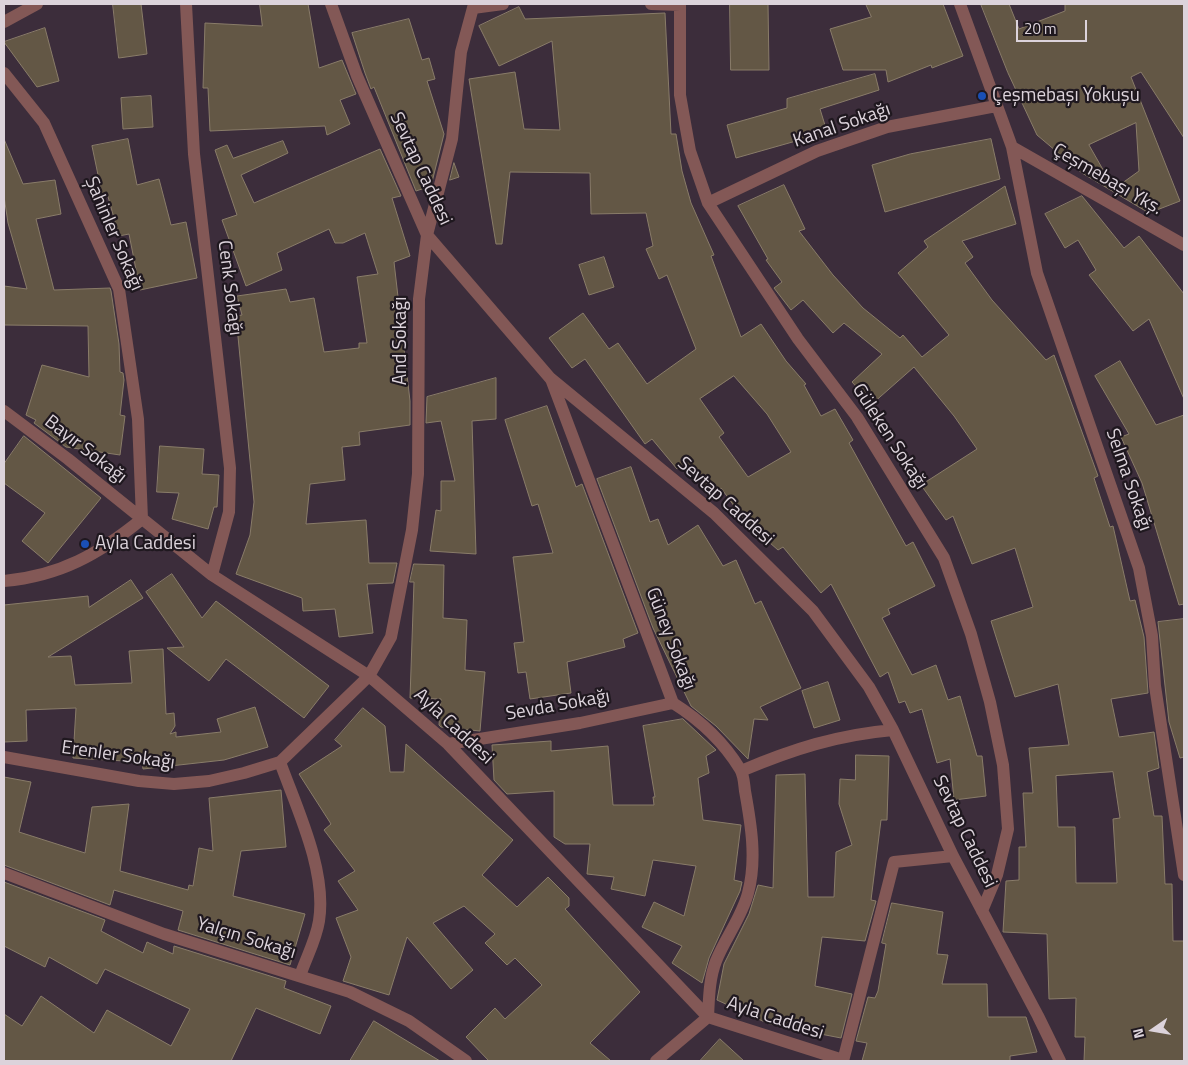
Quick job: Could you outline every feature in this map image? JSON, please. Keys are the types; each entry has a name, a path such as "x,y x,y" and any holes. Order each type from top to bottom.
{"street":[{"path":"4,22 36,4"},
{"name":"Cenk Sokağı","path":"186,4 194,154 230,468 229,512 212,575"},
{"name":"Sevtap Caddesi","path":"331,4 357,76 427,235 550,378 714,512 813,611 869,687 893,730 952,856 1060,1061"},
{"path":"474,6 503,4"},
{"path":"651,4 680,4"},
{"name":"Güleken Sokağı","path":"680,4 680,95 690,151 708,202 798,340 857,417 944,558 973,643 990,702 1003,765 1008,829 997,875 982,911"},
{"path":"960,4 996,106"},
{"name":"And Sokağı","path":"369,676 391,637 412,530 418,474 419,299 427,235 452,139 465,30 474,6"},
{"name":"Şahinler Sokağı","path":"4,73 44,123 119,289 138,419 142,519"},
{"name":"Selma Sokağı","path":"996,106 1012,147 1037,273 1139,568 1152,636 1155,686 1184,872"},
{"name":"Kanal Sokağı","path":"708,202 817,151 887,127 996,106"},
{"name":"Çeşmebaşı Ykş.","path":"1012,147 1184,245"},
{"name":"Güney Sokağı","path":"550,378 673,703 694,716 716,736 741,771"},
{"name":"Bayır Sokağı","path":"4,411 68,459 142,519"},
{"path":"4,581 28,579 85,559 110,545 142,519"},
{"name":"Ayla Caddesi","path":"142,519 212,575 369,676 448,744 708,1017 843,1061 894,862 952,856"},
{"name":"Erenler Sokağı","path":"4,757 139,781 174,784 209,781 280,762 369,676"},
{"name":"Sevda Sokağı","path":"448,744 580,723 673,703"},
{"path":"656,1061 708,1017 710,982 715,963 748,893 752,858 751,824 741,771 792,750 842,736 893,730"},
{"path":"280,762 306,834 315,867 320,902 319,922 300,976"},
{"name":"Yalçın Sokağı","path":"4,873 164,934 350,992 409,1021 466,1061"}],"building":[{"path":"113,4 141,4 147,54 119,58"},
{"path":"260,4 308,4 319,68 342,60 356,94 340,100 350,124 327,135 325,126 210,131 208,88 203,88 205,23 262,26"},
{"path":"730,4 768,4 769,70 731,70"},
{"path":"866,4 943,4 963,56 932,68 931,65 888,82 886,70 843,70 830,29 871,17"},
{"path":"981,4 1009,4 1019,29 1065,11 1065,4 1184,4 1184,138 1141,72 1131,77 1180,201 1149,213 1082,173 1037,135 1008,73","holes":["1136,123 1139,171 1114,189 1089,145"]},
{"path":"519,7 525,19 665,13 671,134 676,134 682,171 691,203 714,255 711,256 741,337 761,324 786,361 806,384 804,385 821,416 835,409 853,440 849,443 906,546 913,542 935,586 888,609 890,614 882,618 912,675 936,665 948,700 960,696 977,756 982,756 986,796 954,800 950,759 937,763 922,709 910,713 905,701 899,703 888,672 880,677 831,584 821,593 783,547 778,550 745,521 721,488 714,494 704,485 686,462 677,469 652,439 645,444 585,359 572,368 549,338 583,313 609,349 618,343 647,384 696,349 667,275 659,279 646,249 653,246 646,213 591,214 590,173 510,172 502,244 496,244 469,79 515,72 524,129 560,130 552,41 499,66 479,26","holes":["734,376 767,414 791,452 748,477 719,437 724,433 700,399"]},
{"path":"409,19 422,60 429,58 435,79 427,81 444,134 431,186 416,191 374,87 371,89 352,33"},
{"path":"45,28 59,81 37,87 4,42"},
{"path":"875,74 879,90 820,109 828,135 797,144 796,141 736,158 727,125 787,108 787,99"},
{"path":"151,96 153,127 123,129 121,98"},
{"path":"4,139 23,184 55,180 61,214 36,219 54,290 110,288 119,344 120,372 123,373 124,380 120,415 125,416 120,455 66,447 34,423 36,420 26,415 42,365 89,377 88,326 4,325 4,286 27,289 8,223 4,196"},
{"path":"128,139 137,185 159,179 171,225 186,222 197,278 140,290 129,234 119,236 107,193 102,194 92,146"},
{"path":"991,139 1000,179 885,212 872,165 910,154"},
{"path":"283,141 288,153 241,175 254,203 380,149 401,196 392,198 410,256 394,262 410,401 410,425 359,432 360,445 342,447 345,480 310,484 306,524 366,520 369,563 397,563 393,583 367,584 373,633 339,637 335,609 303,611 302,598 236,574 250,535 254,502 236,316 242,315 237,296 286,289 290,302 314,298 324,352 359,348 359,343 367,343 357,277 378,274 365,233 343,243 335,243 329,229 277,253 282,270 246,286 222,220 237,215 215,150 227,145 233,158"},
{"path":"454,163 459,177 450,180"},
{"path":"784,185 805,229 799,231 833,275 863,308 900,338 903,335 922,357 949,335 898,273 928,247 924,241 1005,186 1016,224 962,241 973,257 965,263 992,300 1046,360 1054,355 1098,476 1094,478 1110,527 1113,526 1130,601 1135,600 1144,637 1148,693 1111,699 1119,737 1154,732 1159,768 1147,772 1154,816 1162,816 1165,884 1172,884 1173,941 1184,941 1184,1061 1084,1061 1085,1037 1075,1037 1076,998 1049,999 1047,934 1003,932 1006,881 1019,880 1019,847 1026,847 1023,793 1033,793 1029,748 1069,745 1058,684 1015,697 991,621 1033,607 1015,548 972,564 953,516 946,520 921,485 977,449 954,416 914,367 872,404 852,382 882,354 844,323 833,333 803,300 791,310 774,288 782,282 766,260 768,259 738,206","holes":["1113,772 1120,818 1113,819 1117,883 1076,883 1075,827 1058,827 1056,776"]},
{"path":"1082,196 1124,248 1139,236 1184,294 1184,399 1149,319 1133,331 1089,275 1096,270 1078,240 1065,248 1045,214"},
{"path":"604,257 614,287 589,295 579,265"},
{"path":"1120,361 1156,425 1184,415 1184,604 1179,605 1142,483 1121,437 1129,434 1095,376"},
{"path":"496,378 496,419 472,421 476,554 430,551 436,510 441,511 441,481 455,481 441,421 426,423 427,397"},
{"path":"547,406 576,487 582,484 638,633 623,639 625,647 567,662 571,693 530,699 526,672 518,673 514,643 524,642 513,557 553,553 538,504 532,506 505,420"},
{"path":"24,436 101,498 48,563 22,541 45,513 4,483 4,464"},
{"path":"160,446 204,449 202,474 219,475 217,507 214,507 208,529 172,519 179,493 157,492"},
{"path":"631,467 650,522 658,519 668,545 698,525 723,566 736,560 755,604 761,601 801,688 760,707 768,720 754,719 748,759 716,726 691,706 653,628 597,479"},
{"path":"414,564 444,565 443,618 467,620 465,670 485,672 480,731 441,727 439,725 441,699 410,698 414,582 410,582"},
{"path":"172,574 202,618 216,601 329,686 304,718 226,659 209,681 167,648 184,647 146,592"},
{"path":"131,580 143,598 48,657 71,656 75,685 132,683 129,651 163,649 166,714 174,713 175,726 170,734 176,732 176,737 221,732 217,719 255,707 268,747 224,760 143,769 142,762 73,758 76,708 26,710 27,741 4,742 4,605 88,596 89,607"},
{"path":"1184,619 1184,757 1180,758 1169,722 1158,622"},
{"path":"828,682 840,720 814,728 802,691"},
{"path":"363,708 385,726 390,772 404,772 406,744 513,840 482,875 517,907 548,877 569,898 569,906 565,909 640,992 590,1043 611,1061 489,1061 466,1037 495,1008 505,1019 542,985 515,958 507,965 485,943 495,934 464,906 433,923 473,970 451,989 407,937 389,995 343,981 351,957 336,918 358,910 338,881 355,871 324,830 331,824 299,774 342,746 335,740"},
{"path":"683,719 716,750 706,756 709,773 698,778 703,820 741,825 734,880 742,882 740,891 709,958 702,983 672,963 682,946 642,927 654,902 684,916 696,866 653,860 645,896 611,889 614,877 587,874 590,844 565,844 554,837 554,791 507,794 494,780 492,745 551,741 551,751 608,746 613,805 654,805 653,797 655,797 643,726"},
{"path":"856,755 889,756 887,820 881,820 871,900 876,901 865,941 822,937 815,986 852,994 841,1038 769,1024 717,1000 724,964 749,914 758,885 773,888 776,775 805,774 808,897 834,897 836,852 852,845 839,804 840,779 855,780"},
{"path":"4,777 31,782 19,832 85,853 92,807 129,804 120,871 188,890 189,885 193,886 199,848 213,851 209,798 281,790 286,847 241,851 233,896 305,914 290,965 178,930 183,911 114,890 110,905 4,865"},
{"path":"4,882 105,920 101,931 143,953 147,942 173,954 174,946 286,981 284,988 331,1006 320,1034 256,1008 231,1061 4,1061 4,1014 22,1026 41,996 94,1033 107,1010 171,1046 190,1009 105,969 97,984 49,957 45,967 4,946"},
{"path":"892,903 943,912 937,954 948,955 942,984 987,984 988,1017 1026,1017 1037,1052 1010,1056 1010,1061 862,1061 867,1043 856,1041 868,997 875,998 878,991 886,944 882,943"},
{"path":"374,1021 440,1061 350,1061"},
{"path":"720,1039 744,1061 700,1061"}],"place":[{"name":"Çeşmebaşı Yokuşu","path":"982,96"},
{"name":"Ayla Caddesi","path":"85,544"}]}
